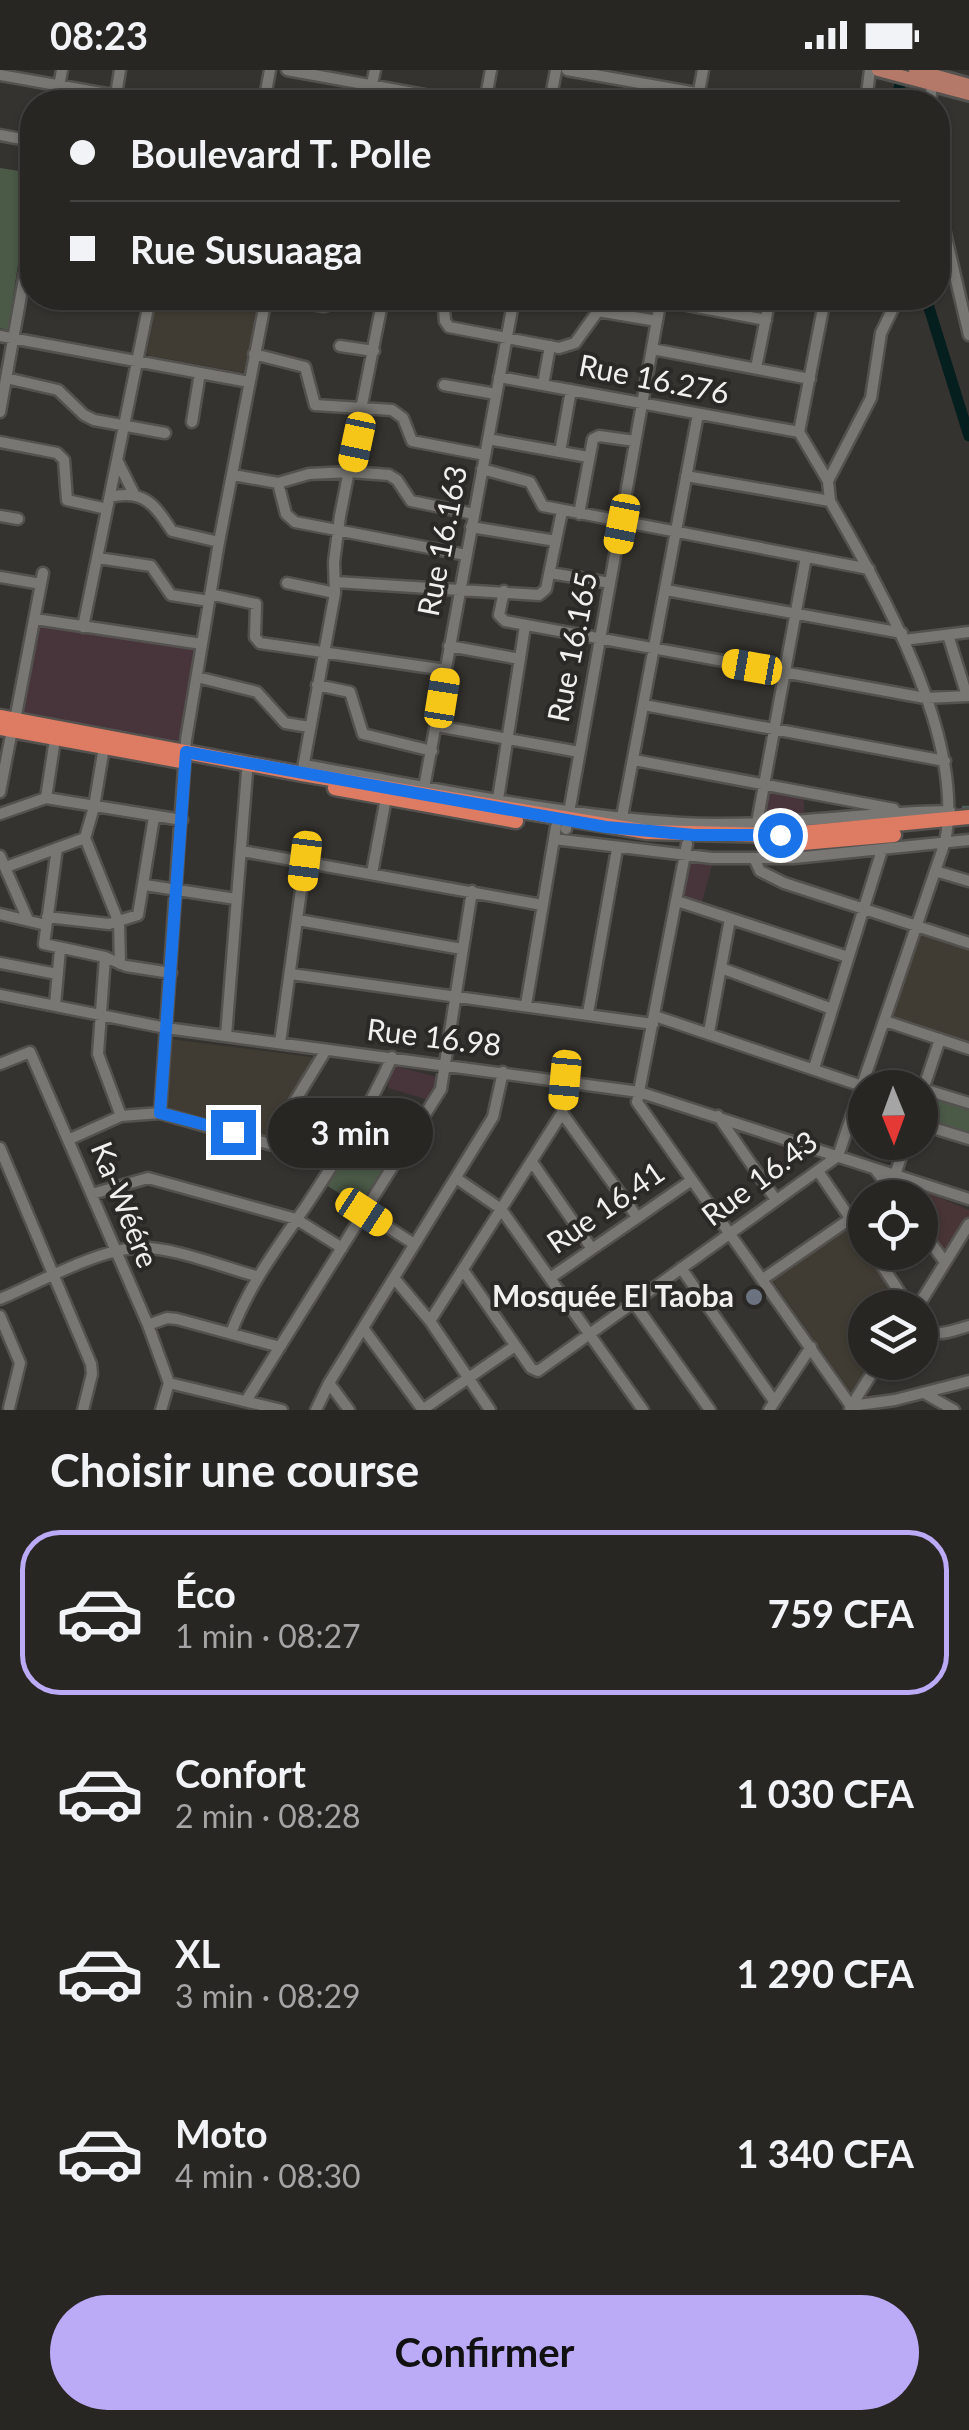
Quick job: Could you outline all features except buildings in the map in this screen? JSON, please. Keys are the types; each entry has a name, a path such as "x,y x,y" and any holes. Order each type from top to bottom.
{"highway":[{"path":"7,724 55,739 104,747 303,769 686,851 816,843 948,825 969,817"},
{"path":"7,724 386,798 422,794"},
{"path":"563,825 750,836 969,826"}],"main road":[{"path":"874,70 949,74 969,85"},
{"path":"912,74 969,94"}],"street":[{"path":"59,90 62,70"},
{"path":"287,70 394,90"},
{"path":"370,90 375,70"},
{"path":"568,70 668,90"},
{"path":"644,83 646,70"},
{"path":"0,73 85,90"},
{"path":"931,90 932,84"},
{"path":"950,247 965,301 969,335"},
{"path":"0,412 20,303"},
{"path":"83,627 148,310"},
{"path":"160,1113 185,756 219,542 266,310"},
{"path":"303,769 336,587 338,532 381,310"},
{"path":"445,310 450,327 568,347 602,310 656,321"},
{"name":"Rue 16.163","path":"422,794 438,726 449,646 512,310"},
{"name":"Rue 16.165","path":"526,1005 542,905 579,752 658,310"},
{"path":"716,310 766,320"},
{"path":"756,368 768,310"},
{"path":"823,310 799,432 828,481 830,502 903,637 945,761 948,825"},
{"path":"828,481 871,398 880,333 892,310"},
{"path":"0,336 250,382"},
{"path":"340,346 374,351"},
{"path":"543,385 550,346"},
{"path":"652,349 810,379"},
{"path":"254,354 301,364 307,371 315,404 392,410 399,413 412,441 484,455"},
{"path":"192,422 200,374"},
{"name":"Rue 16.276","path":"499,377 799,432"},
{"path":"6,378 58,390 84,414 126,427 165,433"},
{"path":"444,385 496,394"},
{"path":"560,452 571,390"},
{"path":"622,817 698,414"},
{"path":"579,514 595,437 636,440"},
{"path":"488,439 588,457"},
{"path":"0,442 57,453 64,460 66,500 108,503 134,494"},
{"path":"118,462 134,494 155,506 176,534 219,542"},
{"path":"482,469 530,482 541,505 562,511 869,569"},
{"path":"233,474 278,482 305,474 389,475 411,501 472,521 556,541"},
{"path":"686,476 830,502"},
{"path":"278,482 290,519 338,532 466,555"},
{"path":"287,583 543,593 562,511"},
{"path":"0,516 18,519"},
{"path":"98,558 151,566 171,595 256,604 258,642 446,670"},
{"path":"757,823 806,558"},
{"path":"550,573 610,583"},
{"path":"0,578 42,578 7,724 0,792"},
{"path":"666,590 903,637 969,632"},
{"path":"504,592 501,619 525,626 925,698 968,696 948,635"},
{"path":"35,619 202,644"},
{"path":"498,799 525,626"},
{"path":"449,646 520,659"},
{"path":"196,677 257,692 285,722 309,726"},
{"path":"317,684 350,692 364,734 432,751"},
{"path":"644,706 945,761"},
{"path":"438,726 579,752"},
{"path":"46,798 55,739"},
{"path":"104,747 94,807 84,838 118,923 120,964"},
{"path":"634,760 910,812 948,825 969,840"},
{"path":"226,1036 247,772"},
{"path":"422,794 498,799 618,849 754,858 882,850 948,825"},
{"path":"0,814 46,798 182,820"},
{"path":"372,873 386,798"},
{"path":"563,825 622,817 684,823 757,823 910,812"},
{"path":"0,914 28,920 97,924 118,923 141,912 154,816"},
{"name":"Rue 16.43","path":"868,1070 948,825"},
{"path":"6,867 84,838"},
{"path":"57,848 44,944 170,973"},
{"path":"588,1014 618,849"},
{"path":"814,1068 882,850"},
{"path":"242,851 542,905"},
{"path":"686,851 637,1102 850,1408"},
{"path":"0,856 28,920"},
{"path":"754,858 760,871 769,877 969,943"},
{"path":"280,1043 305,861"},
{"path":"936,871 969,881"},
{"path":"145,885 236,899"},
{"path":"246,1401 440,1093 448,1064 472,891"},
{"path":"677,901 848,957"},
{"path":"709,1032 730,919"},
{"path":"298,920 462,949"},
{"path":"54,1005 60,949"},
{"path":"105,957 98,1054 120,1116"},
{"path":"0,963 57,974"},
{"path":"722,968 832,1009"},
{"path":"290,974 654,1020 709,1032 848,1081"},
{"name":"Rue 16.98","path":"0,995 166,1028 639,1092 969,1198"},
{"path":"885,1021 969,1049"},
{"path":"930,1070 940,1039"},
{"path":"270,1142 326,1050"},
{"name":"Ka-Wéére","path":"0,1064 31,1053 148,1325 169,1383"},
{"path":"231,1333 256,1276 333,1162 376,1092 392,1057"},
{"path":"316,1410 329,1382 493,1117 503,1072"},
{"path":"430,1321 562,1114 565,1080"},
{"path":"938,1097 969,1103"},
{"path":"70,1140 120,1116 160,1113 333,1162"},
{"path":"562,1114 638,1217"},
{"path":"718,1116 776,1200"},
{"name":"Rue 16.43","path":"516,1346 530,1368 538,1371 838,1156 848,1127"},
{"path":"938,1130 969,1139"},
{"path":"0,1148 91,1364 83,1410"},
{"path":"895,1175 900,1160"},
{"path":"532,1162 592,1249"},
{"path":"875,1168 884,1180"},
{"path":"818,1171 848,1216"},
{"path":"92,1194 148,1178 296,1219 342,1248"},
{"path":"456,1178 501,1210 642,1410"},
{"name":"Rue 16.41","path":"550,1278 692,1180"},
{"path":"364,1212 414,1244"},
{"path":"763,1279 848,1220"},
{"path":"927,1290 969,1224"},
{"path":"0,1300 114,1251 138,1248 256,1276"},
{"path":"938,1252 946,1262"},
{"path":"682,1268 772,1406 811,1347"},
{"path":"363,1328 423,1410 516,1346 463,1270"},
{"path":"394,1278 430,1321 490,1410"},
{"path":"634,1303 710,1410"},
{"path":"0,1316 20,1363 8,1408"},
{"path":"148,1325 172,1318 280,1348"},
{"path":"938,1333 969,1326"},
{"path":"850,1408 868,1380"},
{"path":"850,1408 896,1405 924,1392 969,1381"},
{"path":"329,1382 349,1410"},
{"path":"161,1410 169,1383 282,1410"},
{"path":"924,1392 954,1410"}],"shaded area":[{"path":"155,310 257,310 245,373 147,355"},
{"path":"39,620 195,649 178,742 22,713"},
{"path":"765,788 803,794 805,818 760,820"},
{"path":"688,863 712,865 701,906 683,900"},
{"path":"919,930 969,945 969,1045 891,1021"},
{"path":"169,1039 311,1057 314,1061 267,1136 261,1136 164,1110"},
{"path":"391,1065 441,1078 432,1101 388,1088"},
{"path":"938,1197 969,1210 969,1218 945,1255 938,1245"},
{"path":"845,1228 848,1270 877,1270 892,1290 848,1290 848,1380 859,1380 851,1393 771,1278"}],"green space":[{"path":"0,168 20,171 20,252 8,330 0,328"},
{"path":"938,1097 969,1106 969,1135 938,1126"},
{"path":"374,1099 412,1123 359,1206 320,1181"}],"waterway":[{"path":"899,90 903,70"},
{"path":"930,310 969,436"},
{"path":"963,807 969,807"}],"place":[{"name":"Mosquée El Taoba","path":"754,1297"}],"route":[{"path":"233,1132 160,1113 186,752 606,827 694,835 780,835"}]}
